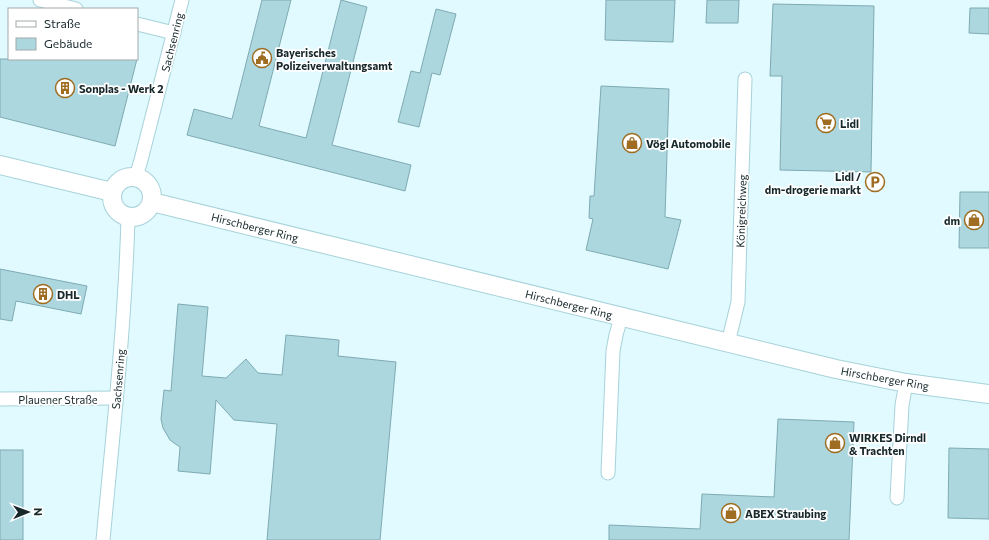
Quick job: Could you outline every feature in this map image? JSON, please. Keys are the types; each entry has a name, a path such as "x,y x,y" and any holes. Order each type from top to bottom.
{"street":[{"path":"40,0 72,8"},
{"name":"Sachsenring","path":"136,177 182,0"},
{"path":"138,24 174,33"},
{"name":"Königreichweg","path":"728,343 738,302 745,79"},
{"path":"0,165 112,192"},
{"path":"127,177 136,177 143,180 148,185 152,192 152,202 144,214 135,218 128,218 118,212 112,203 112,192 120,180 127,177"},
{"name":"Hirschberger Ring","path":"152,202 836,369 906,383 989,394"},
{"name":"Sachsenring","path":"103,540 122,338 128,218"},
{"path":"608,473 613,351 622,316"},
{"path":"897,498 902,405 906,383"},
{"name":"Plauener Straße","path":"0,399 116,398"}],"building":[{"name":"Bayerisches Polizeiverwaltungsamt","path":"262,0 291,0 259,126 306,138 341,0 367,7 332,145 411,165 405,191 187,135 194,109 232,119"},
{"path":"606,0 675,0 673,42 605,40"},
{"path":"707,0 739,0 738,23 706,23"},
{"name":"Lidl","path":"773,4 874,6 871,172 780,170 782,76 770,76"},
{"path":"970,8 989,8 989,34 969,33"},
{"path":"436,9 456,14 440,75 432,73 419,127 398,122 411,71 420,73"},
{"name":"Sonplas - Werk 2","path":"0,59 137,60 115,146 0,117"},
{"name":"Vögl Automobile","path":"601,86 669,89 665,217 681,220 668,269 586,250 593,219 589,218 590,196 594,196"},
{"name":"dm","path":"960,192 989,192 989,248 959,248"},
{"name":"DHL","path":"0,269 87,286 81,314 16,301 12,321 0,319"},
{"path":"178,304 208,307 202,376 226,378 246,359 258,373 282,375 286,335 339,340 338,356 396,362 380,540 267,540 277,424 234,420 216,400 210,474 178,471 180,447 170,440 163,428 161,419 164,390 171,391"},
{"path":"778,419 854,422 849,540 609,540 609,525 700,529 702,494 774,497"},
{"path":"949,448 989,449 989,519 948,518"},
{"path":"0,450 23,450 23,540 0,540"}],"place":[{"name":"Bayerisches Polizeiverwaltungsamt","path":"262,58"},
{"name":"Sonplas - Werk 2","path":"65,88"},
{"name":"Lidl","path":"826,123"},
{"name":"Vögl Automobile","path":"632,143"},
{"name":"Lidl / dm-drogerie markt","path":"875,182"},
{"name":"dm","path":"974,220"},
{"name":"DHL","path":"43,294"},
{"name":"WIRKES Dirndl & Trachten","path":"835,443"},
{"name":"ABEX Straubing","path":"731,513"}]}
